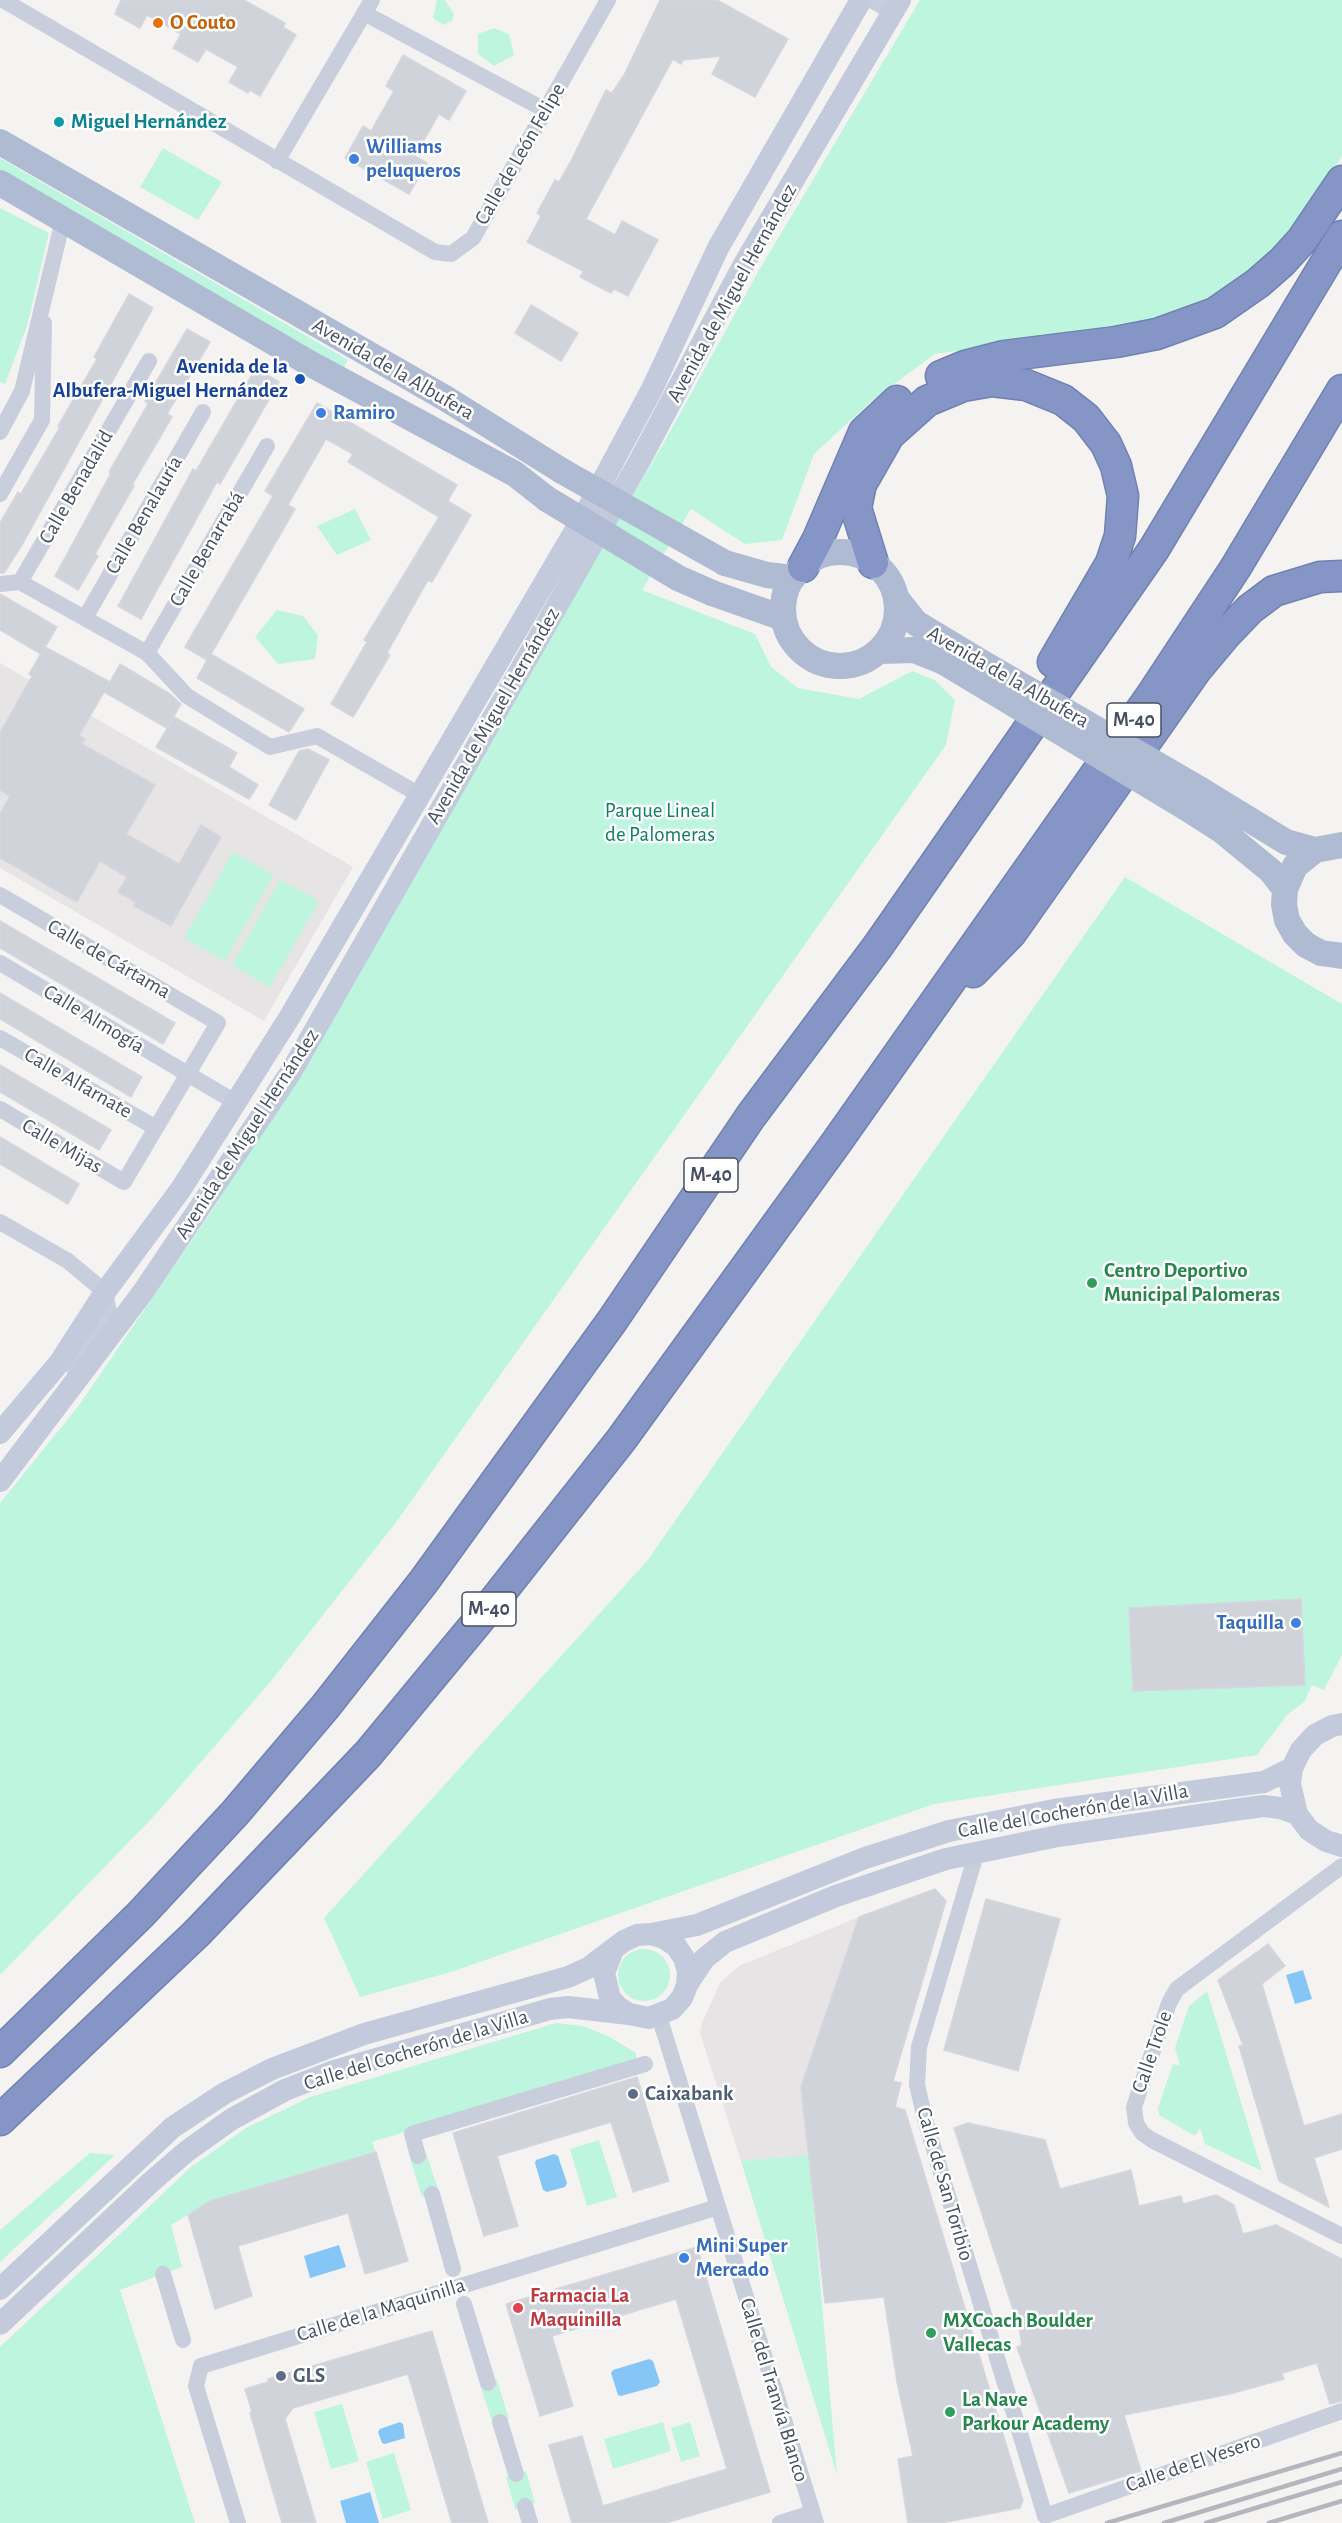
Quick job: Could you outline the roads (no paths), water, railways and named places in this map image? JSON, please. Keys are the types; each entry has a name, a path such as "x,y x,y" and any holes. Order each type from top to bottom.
{"highway":[{"path":"798,572 818,538 864,432 893,403 923,383 965,366 1004,356 1106,344 1157,334 1215,313 1258,283 1282,262 1302,240 1342,181"},
{"name":"M-40","path":"0,2052 141,1914 235,1813 332,1698 424,1581 612,1321 751,1116 878,946 1154,549 1342,236"},
{"path":"873,563 856,507 861,484 875,455 889,435 927,401 963,386 992,381 1026,385 1063,400 1086,418 1106,444 1116,466 1123,495 1120,536 1111,563 878,946"},
{"name":"M-40","path":"0,2120 198,1933 368,1754 483,1615 621,1440 909,1039 1150,696 1236,567 1342,390"},
{"path":"909,1039 1011,933 1196,670 1234,625 1250,609 1274,591 1320,577 1342,576"}],"main road":[{"name":"Avenida de la Albufera","path":"0,142 445,398 562,471 725,563 767,575 798,572"},
{"name":"Avenida de la Albufera","path":"0,183 309,363 515,474 547,499 678,578 712,593 783,618"},
{"path":"830,552 846,552 873,563 892,585 897,599 894,628 880,651 868,659 852,665 834,666 817,661 795,642 783,618 784,592 798,572 815,558 830,552"},
{"name":"Avenida de la Albufera","path":"897,599 916,623 1193,798 1221,830 1272,871 1285,889"},
{"name":"Avenida de la Albufera","path":"880,651 914,650 944,662 1193,798 1286,842 1315,850"},
{"path":"1340,957 1321,953 1306,945 1295,934 1287,920 1284,905 1285,889 1295,866 1315,850 1342,845"}],"street":[{"name":"Calle de León Felipe","path":"3,0 435,252 451,254 473,238 608,0"},
{"name":"Avenida de Miguel Hernández","path":"0,1433 60,1362 105,1292 181,1189 289,1018 418,794 586,512 652,389 718,248 861,0"},
{"name":"Avenida de Miguel Hernández","path":"0,1481 147,1286 291,1072 639,462 744,264 896,6 872,0"},
{"path":"277,161 368,6 545,110"},
{"path":"0,432 22,391 43,295 63,220"},
{"path":"0,494 42,420 43,295"},
{"name":"Calle Benadalid","path":"20,582 149,361"},
{"name":"Calle Benalauría","path":"86,618 203,412"},
{"name":"Calle Benarrabá","path":"147,653 267,446"},
{"path":"0,584 20,582 147,653 187,696 270,747 317,736 418,794"},
{"name":"Calle de Cártama","path":"0,895 218,1023 188,1074"},
{"name":"Calle Almogía","path":"0,963 235,1102"},
{"name":"Calle Alfarnate","path":"0,1038 156,1128"},
{"path":"156,1128 188,1074"},
{"name":"Calle Mijas","path":"0,1109 124,1182 156,1128"},
{"path":"0,1222 68,1261 105,1292"},
{"name":"Avenida de Miguel Hernández","path":"62,1400 85,1350 110,1317 105,1292"},
{"path":"1342,1724 1332,1726 1315,1736 1301,1750 1292,1768 1292,1799 1297,1814 1309,1830 1326,1841 1342,1846"},
{"name":"Calle del Cocherón de la Villa","path":"651,1934 697,1925 865,1858 949,1831 1065,1808 1264,1782 1292,1768"},
{"name":"Calle del Cocherón de la Villa","path":"687,1985 704,1959 725,1942 889,1876 977,1851 1058,1836 1264,1806 1280,1808 1297,1814"},
{"name":"Calle de San Toribio","path":"977,1851 919,2046 917,2085 926,2123 1045,2516"},
{"name":"Calle Trole","path":"1342,1866 1177,1989 1169,2003 1134,2107 1137,2123 1142,2133 1152,2140 1342,2236"},
{"path":"651,1934 664,1938 676,1946 684,1958 688,1971 687,1985 677,2004 659,2016 639,2018 629,2014 610,1998 605,1986 604,1973 613,1950 624,1941 637,1935 651,1934"},
{"name":"Calle del Cocherón de la Villa","path":"0,2289 173,2127 225,2093 272,2069 336,2044 568,1977 588,1968 613,1950"},
{"name":"Calle del Cocherón de la Villa","path":"0,2324 150,2182 187,2151 232,2119 285,2090 334,2071 550,2009 568,2007 629,2014"},
{"name":"Calle del Tranvía Blanco","path":"659,2016 814,2518"},
{"path":"418,2156 412,2134 645,2064"},
{"path":"432,2194 453,2269"},
{"name":"Calle de la Maquinilla","path":"238,2523 196,2386 201,2366 718,2207"},
{"path":"162,2274 183,2340"},
{"name":"Calle de la Maquinilla","path":"464,2304 488,2383"},
{"name":"Calle de El Yesero","path":"1045,2516 1342,2411"},
{"path":"500,2422 516,2474"},
{"path":"525,2506 530,2523"},
{"path":"780,2523 814,2518"}],"water":[{"path":"1303,1970 1312,1999 1295,2004 1286,1975"},
{"path":"554,2154 558,2156 567,2183 565,2187 547,2192 543,2190 535,2163 536,2160"},
{"path":"339,2245 346,2267 310,2278 304,2256"},
{"path":"649,2359 653,2361 660,2382 657,2386 618,2395 611,2373 613,2370"},
{"path":"400,2422 403,2424 405,2438 382,2443 378,2432 380,2429"},
{"path":"370,2492 379,2523 346,2523 340,2501"}],"railway":[{"path":"1107,2523 1342,2453"},
{"path":"1164,2523 1342,2469"},
{"path":"1206,2523 1342,2482"},
{"path":"1269,2523 1342,2501"}],"place":[{"name":"O Couto","path":"158,23"},
{"name":"Miguel Hernández","path":"59,122"},
{"name":"Williams peluqueros","path":"354,159"},
{"name":"Avenida de la Albufera-Miguel Hernández","path":"300,379"},
{"name":"Ramiro","path":"321,413"},
{"name":"Centro Deportivo Municipal Palomeras","path":"1092,1283"},
{"name":"Taquilla","path":"1296,1623"},
{"name":"Caixabank","path":"633,2094"},
{"name":"Mini Super Mercado","path":"684,2258"},
{"name":"Farmacia La Maquinilla","path":"518,2308"},
{"name":"MXCoach Boulder Vallecas","path":"931,2333"},
{"name":"GLS","path":"281,2376"},
{"name":"La Nave Parkour Academy","path":"950,2412"}],"park label":[{"name":"Parque Lineal de Palomeras","path":"660,823"}]}
